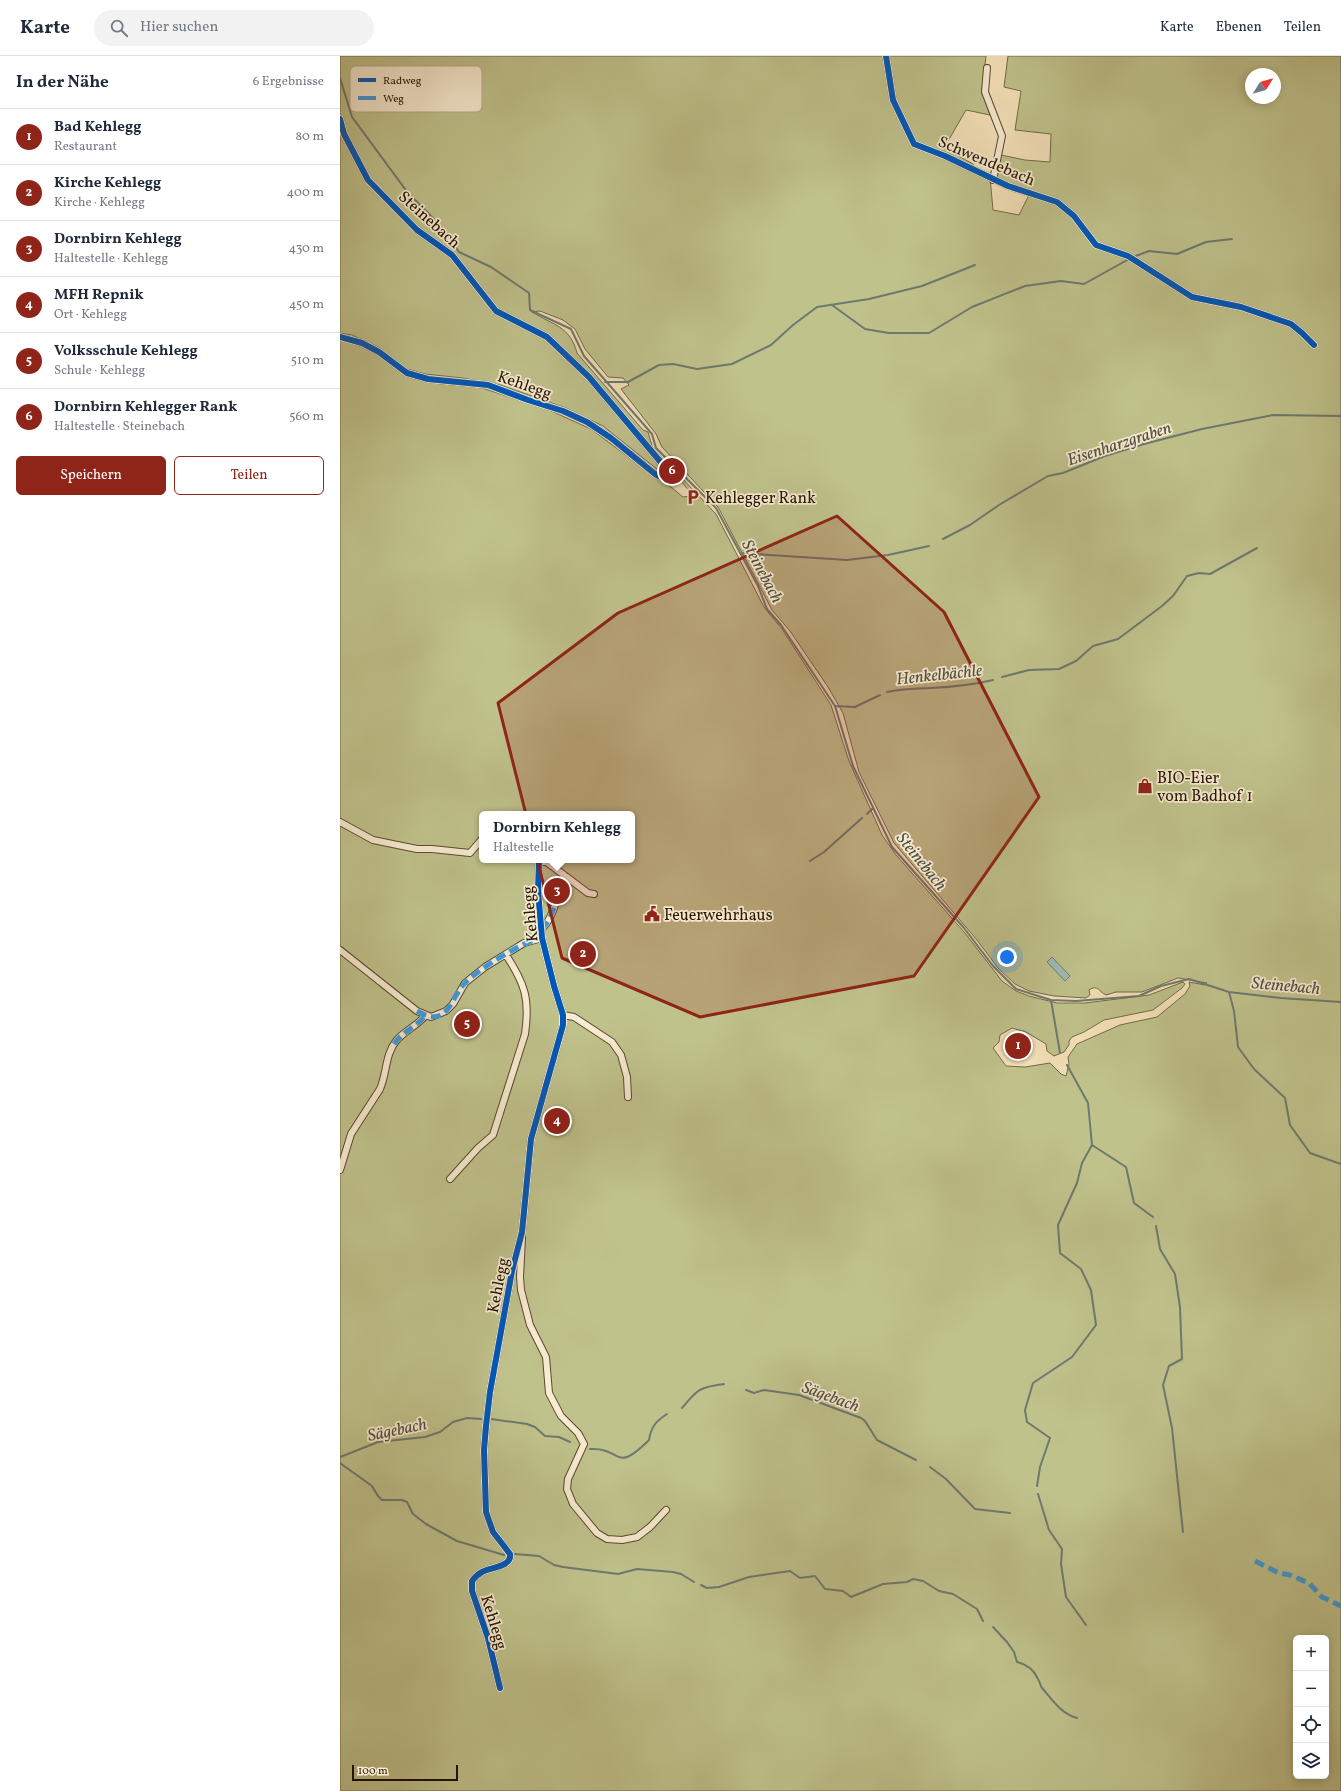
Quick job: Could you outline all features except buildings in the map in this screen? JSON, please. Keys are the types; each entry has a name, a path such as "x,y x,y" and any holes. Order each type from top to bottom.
{"street":[{"name":"Schwendebach","path":"886,56 893,100 914,144 945,156 993,180 1057,202 1074,216 1096,245 1128,256 1192,297 1241,308 1291,324 1314,345"},
{"name":"Schwendebach","path":"987,68 985,92 1002,136 993,180"},
{"name":"Steinebach","path":"340,120 344,134 368,180 417,230 452,255 496,311 547,337 589,377 649,450 666,467 669,472 667,476"},
{"name":"Kehlegg","path":"340,337 362,344 379,352 407,373 428,379 488,385 563,411 586,422 610,438 655,474 662,477 667,476"},
{"path":"340,822 373,840 417,849 470,853 479,842"},
{"name":"Kehlegg","path":"500,1688 488,1638 472,1591 472,1581 483,1571 502,1565 508,1562 510,1558 510,1554 493,1532 486,1512 484,1450 490,1392 512,1271 522,1232 531,1139 562,1035 563,1015 542,938 538,891 539,863"},
{"name":"Kehlegg","path":"548,863 588,893 594,894"},
{"name":"Kehlegg","path":"541,929 546,925 558,899 564,874"},
{"name":"Kehlegg","path":"425,1016 431,1017 446,1011 452,1004 464,983 485,967 524,943 542,938"},
{"path":"340,950 425,1016 394,1044 388,1056 380,1089 350,1134 340,1170"},
{"name":"Kehlegg","path":"450,1179 478,1148 494,1135 525,1034 527,1021 526,994 520,977 506,955"},
{"path":"563,1015 574,1017 612,1042 621,1055 627,1077 628,1097"},
{"name":"Kehlegg","path":"522,1232 523,1246 520,1277 521,1290 530,1325 546,1356 549,1394 561,1416 578,1433 584,1444 568,1479 567,1489 573,1504 596,1533 607,1539 622,1540 636,1537 650,1527 666,1510"}],"highlighted area":[{"path":"837,516 944,612 1039,797 914,976 700,1017 562,958 498,703 618,613"}],"green space":[{"path":"340,56 986,56 982,89 990,115 966,110 944,148 973,164 975,170 990,177 993,210 1019,215 1029,195 995,183 1001,155 1025,160 1050,162 1051,134 1015,130 1021,91 1004,87 1008,56 1341,56 1341,1791 340,1791 340,339 362,347 381,357 398,371 415,379 441,384 479,387 549,410 591,429 655,477 665,482 683,497 692,496 680,480 678,474 716,514 764,607 782,629 831,705 849,761 882,835 896,855 965,933 1002,981 1016,991 1057,1003 1085,1003 1149,995 1183,982 1185,984 1182,988 1153,1010 1104,1020 1084,1032 1072,1037 1064,1052 1054,1056 1047,1051 1046,1044 1026,1032 1012,1028 1000,1035 999,1042 993,1048 1006,1066 1025,1067 1050,1063 1061,1074 1066,1076 1069,1064 1068,1057 1077,1044 1120,1025 1157,1017 1185,994 1190,986 1189,982 1205,985 1207,983 1178,978 1142,992 1116,992 1106,995 1096,988 1092,988 1089,990 1090,995 1086,998 1054,996 1029,991 1015,984 998,968 977,940 894,843 859,772 843,713 828,687 790,631 772,610 718,507 662,447 656,434 621,389 629,385 623,378 608,377 585,349 575,329 563,320 540,311 532,312 560,327 570,337 577,353 643,430 648,432 653,449 665,462 660,465 660,469 658,470 603,426 566,408 500,385 463,378 425,374 407,369 378,347 352,335 340,333"}],"water":[{"path":"1052,957 1070,976 1065,981 1047,962"}],"waterway":[{"name":"Steinebach","path":"340,78 350,110"},
{"name":"Steinebach","path":"350,112 352,117 408,193 439,224 459,252 491,267 529,293 530,310 571,329 584,356 652,434 656,448 716,508 758,586 767,609 781,625 835,706 853,766 892,847 964,928 993,966 1016,989 1051,1000 1076,1001 1139,996 1161,986 1189,979 1229,992 1281,998 1341,1002"},
{"path":"1133,257 1149,251 1177,254 1206,242 1232,239"},
{"path":"832,305 865,329 889,333 929,333 972,307 1025,286 1061,281 1084,284 1129,259"},
{"path":"605,382 628,382 659,365 673,364 697,369 732,364 771,345 793,325 817,307 869,299 922,286 975,265"},
{"name":"Eisenharzgraben","path":"943,539 970,525 999,505 1048,476 1063,473 1105,456 1202,429 1273,415 1341,416"},
{"name":"Eisenharzgraben","path":"740,553 847,560 888,555 929,546"},
{"name":"Henkelbächle","path":"1002,677 1029,670 1059,669 1076,661 1093,646 1118,639 1162,606 1173,596 1187,576 1199,573 1210,574 1257,548"},
{"name":"Henkelbächle","path":"887,692 904,689 962,686 993,680"},
{"name":"Henkelbächle","path":"835,706 855,707 880,695"},
{"path":"867,814 873,808"},
{"path":"810,861 824,852 862,818"},
{"name":"Steinebach","path":"1229,992 1234,1011 1238,1047 1254,1069 1285,1098 1290,1125 1310,1153 1341,1164"},
{"path":"1051,1000 1060,1053"},
{"path":"1067,1065 1088,1103 1092,1145 1126,1167 1134,1203 1153,1217"},
{"path":"1037,1486 1040,1467 1050,1438 1027,1422 1025,1410 1033,1383 1072,1357 1096,1325 1091,1290 1081,1269 1060,1253 1058,1225 1077,1183 1082,1163 1092,1145"},
{"path":"1156,1226 1160,1249 1175,1274 1180,1307 1182,1359 1169,1366 1163,1385 1172,1428 1183,1532"},
{"name":"Sägebach","path":"682,1408 699,1390 709,1386 724,1384"},
{"name":"Sägebach","path":"746,1390 754,1393 764,1390 799,1395 861,1418 865,1421 877,1440 916,1460"},
{"name":"Sägebach","path":"590,1449 600,1449 623,1458 630,1456 649,1440 651,1431 655,1425 667,1414"},
{"name":"Sägebach","path":"340,1457 378,1442 425,1437 440,1432 453,1422 467,1418 481,1419"},
{"name":"Sägebach","path":"491,1419 527,1424 535,1427 545,1436 559,1437 570,1442"},
{"path":"340,1463 372,1486 382,1500 402,1500 407,1502 413,1514 426,1524 457,1541 504,1555"},
{"name":"Sägebach","path":"930,1467 946,1479 975,1509 1010,1513"},
{"path":"1038,1494 1049,1530 1062,1549 1061,1564 1066,1597 1086,1625"},
{"path":"515,1554 539,1556 554,1565 563,1567 618,1574 637,1569 673,1572 681,1574 694,1582"},
{"path":"701,1585 707,1588 719,1587 749,1577 790,1571 800,1578 815,1576 825,1589 843,1591 851,1597 883,1584 907,1582 913,1579 923,1581 939,1591 953,1594 977,1609 983,1621"},
{"path":"993,1627 1014,1652 1017,1662 1024,1664 1032,1670 1042,1688 1057,1705 1066,1713 1077,1718"}],"marked path":[{"path":"541,929 550,917 560,890"},
{"path":"417,1011 428,1016 436,1017 442,1014 448,1009 461,988 472,976 514,949 542,938"},
{"path":"394,1044 401,1036 425,1016"},
{"path":"1255,1561 1279,1573 1290,1575 1309,1583 1322,1597 1341,1606"}],"cycle path":[{"path":"886,56 893,100 914,144 945,156 1008,186 1057,202 1074,216 1096,245 1128,256 1192,297 1241,307 1291,324 1314,345"},
{"path":"340,119 344,134 368,180 417,230 452,255 496,311 547,337 589,377 669,472 667,476 661,477 655,474 611,438 587,422 563,411 488,385 428,379 407,373 379,352 362,343 340,337"},
{"path":"500,1688 488,1638 472,1591 472,1581 486,1570 508,1562 510,1558 510,1554 493,1532 486,1512 484,1450 486,1426 490,1392 512,1271 522,1232 531,1139 563,1025 563,1015 542,938 538,891 539,863"}],"place":[{"name":"Dornbirn Kehlegger Rank","path":"672,471"},
{"name":"Kehlegger Rank","path":"693,497"},
{"name":"BIO-Eier vom Badhof 1","path":"1145,786"},
{"name":"Dornbirn Kehlegg","path":"557,891"},
{"name":"Feuerwehrhaus","path":"652,914"},
{"name":"Kirche Kehlegg","path":"583,954"},
{"name":"Volksschule Kehlegg","path":"467,1024"},
{"name":"Bad Kehlegg","path":"1018,1046"},
{"name":"MFH Repnik","path":"557,1121"}]}
